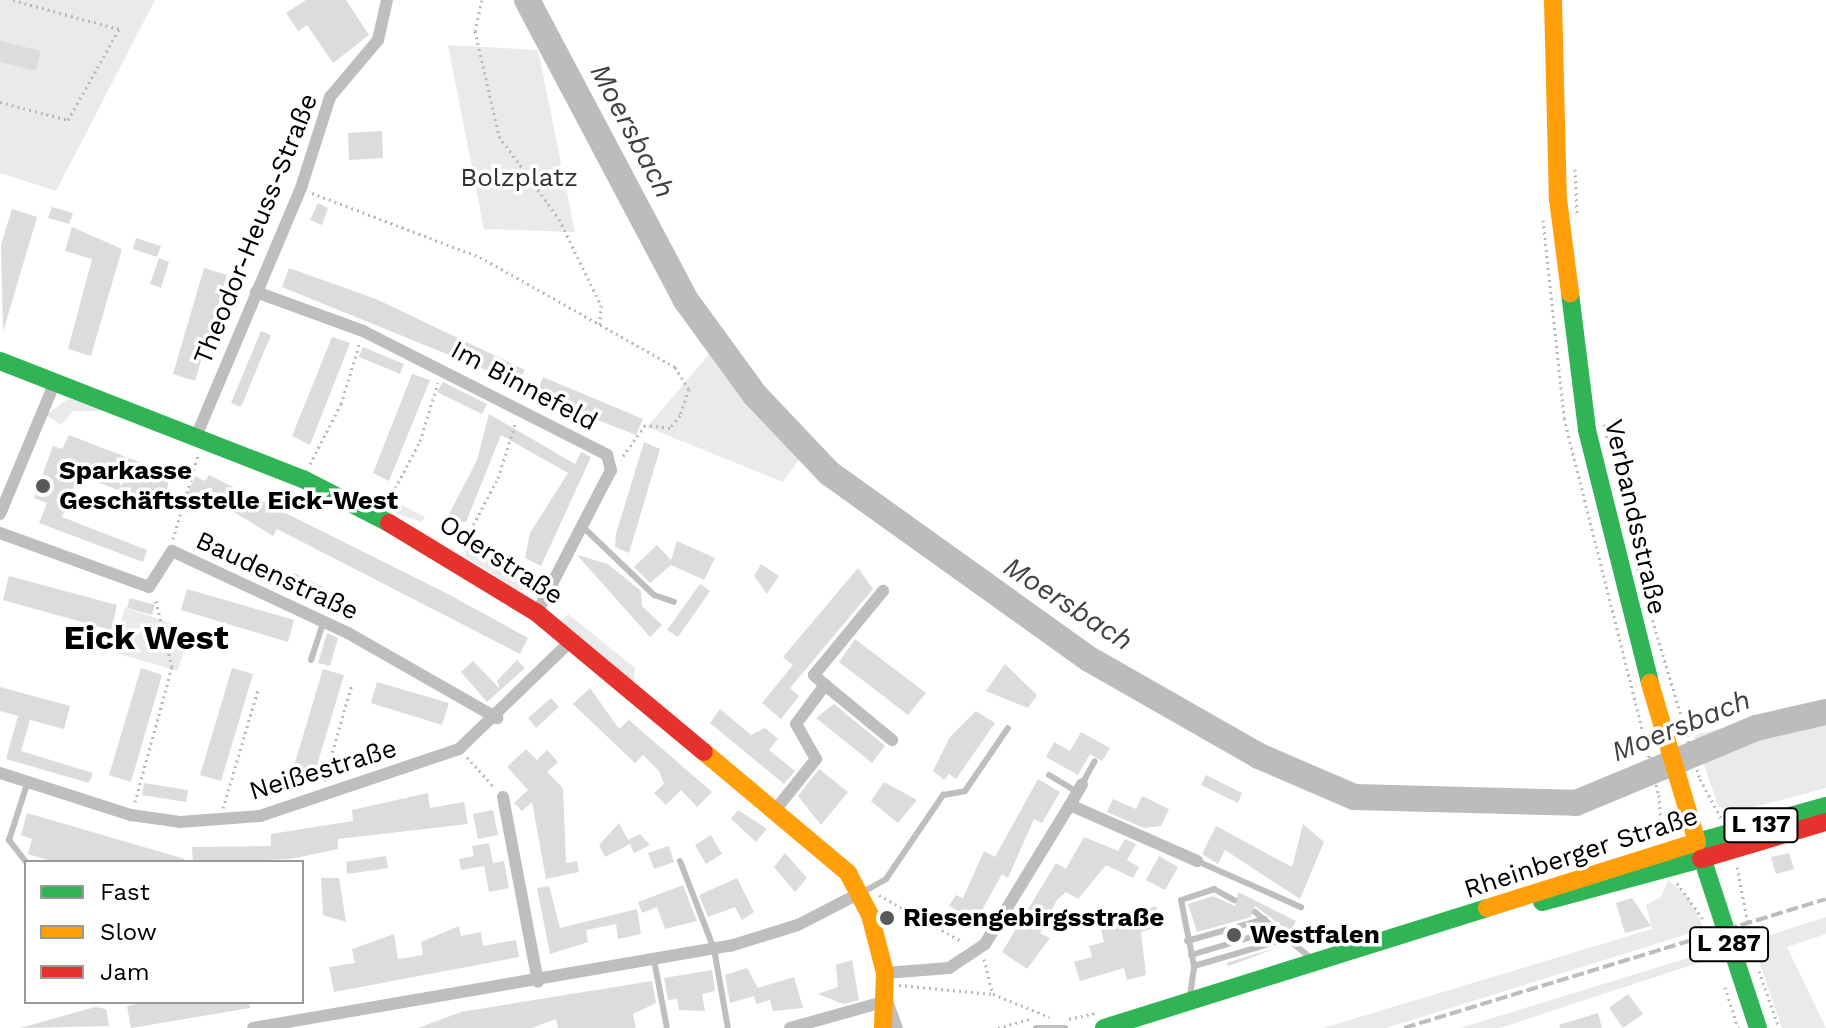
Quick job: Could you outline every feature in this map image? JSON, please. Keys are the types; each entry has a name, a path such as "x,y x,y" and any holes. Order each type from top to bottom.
{"main road":[{"name":"Verbandsstraße","path":"1553,0 1558,199 1587,430 1669,748 1699,851 1758,1028"},
{"name":"Oderstraße","path":"0,361 199,446 303,479 455,558 537,613 834,856 860,893 886,977 887,1001 883,1028"},
{"name":"Rheinberger Straße","path":"1104,1028 1730,842 1826,806"},
{"name":"Rheinberger Straße","path":"1730,842 1826,822"}],"street":[{"name":"Theodor-Heuss-Straße","path":"199,446 256,292 301,188 330,97 378,40 387,0"},
{"name":"Im Binnefeld","path":"256,292 363,331 443,368 520,406 612,463 537,613"},
{"path":"0,514 55,382"},
{"path":"0,533 149,587"},
{"name":"Baudenstraße","path":"149,587 172,551 323,622 497,718"},
{"path":"883,591 814,675 892,740"},
{"name":"Neißestraße","path":"0,773 131,815 220,819 318,800 459,749 497,718 572,640"},
{"path":"776,809 816,759 796,724 825,685"},
{"path":"886,977 949,968 977,950 1079,788"},
{"path":"503,797 538,982"},
{"path":"1070,805 1197,861"},
{"path":"253,1028 538,982 769,937 860,893"},
{"path":"790,1028 887,1001"},
{"name":"Oderstraße","path":"887,1001 897,1028"}],"lane":[{"path":"582,526 654,595 674,602"},
{"path":"311,660 323,622"},
{"path":"860,893 886,879 943,795 965,791 1008,728"},
{"path":"1049,775 1079,788 1095,761"},
{"path":"24,860 9,840 28,781"},
{"path":"680,861 714,949 728,1028"},
{"path":"1197,861 1301,907"},
{"path":"1189,1002 1194,966 1181,900 1214,889 1234,900"},
{"path":"1255,912 1318,964"},
{"path":"1187,941 1265,919"},
{"path":"1191,955 1278,929"},
{"path":"1194,966 1289,938"},
{"path":"654,960 667,1028"},
{"path":"1036,1028 1065,1028"}],"path":[{"path":"0,102 68,120 119,29 13,0"},
{"path":"482,0 475,31 499,136 559,219 601,305 600,325"},
{"path":"1574,165 1578,227"},
{"path":"301,188 480,257 675,367 689,389 670,428 645,425 626,458 612,463"},
{"path":"303,479 341,404 363,331"},
{"path":"380,517 420,441 443,368"},
{"path":"455,558 498,478 520,406"},
{"path":"1602,412 1611,456"},
{"path":"172,551 176,513 199,446"},
{"path":"1635,561 1696,769 1730,842 1756,963 1779,1028"},
{"path":"131,815 172,667 161,607 149,587"},
{"path":"318,800 352,684"},
{"path":"220,819 258,690"},
{"path":"459,749 503,797"},
{"path":"1647,753 1656,785 1668,859 1709,934"},
{"path":"860,893 876,893 977,950 993,994"},
{"path":"886,977 944,995 993,994 1050,1017"},
{"path":"1724,984 1738,1028"}],"green space":[{"path":"0,0 155,0 56,191 0,173"},
{"name":"Bolzplatz","path":"448,45 538,50 575,232 484,229"},
{"path":"722,339 806,450 783,482 647,427"},
{"path":"68,399 105,411 73,411 61,425 46,415"},
{"path":"388,498 425,517 422,522 387,510"},
{"path":"467,542 537,590 517,590 465,556"},
{"path":"125,608 171,623 185,645 178,671 112,652"},
{"path":"568,614 635,668 634,684 560,623"},
{"path":"1826,704 1826,788 1733,813 1718,806 1694,735"},
{"path":"1668,880 1690,899 1704,929 1386,1028 1323,1028 1652,929 1646,905 1661,897"},
{"path":"1826,917 1826,934 1787,947 1826,1028 1782,1028 1752,941"},
{"path":"1711,951 1713,958 1500,1028 1460,1028"}],"building":[{"path":"306,0 346,0 369,35 333,63 307,25 298,31 286,13"},
{"path":"0,41 41,51 36,71 0,62"},
{"path":"382,131 383,158 349,160 348,133"},
{"path":"318,203 328,208 322,225 310,220"},
{"path":"52,207 73,213 69,224 48,218"},
{"path":"12,209 37,217 3,332 1,245"},
{"path":"72,227 122,249 91,356 68,349 92,259 65,251"},
{"path":"136,238 161,246 157,257 133,249"},
{"path":"159,258 169,262 161,288 150,284"},
{"path":"204,268 227,275 195,381 173,374"},
{"path":"289,268 376,299 525,370 518,383 282,287"},
{"path":"261,331 271,335 241,407 231,403"},
{"path":"332,337 350,343 310,445 292,436"},
{"path":"363,347 404,364 400,374 359,357"},
{"path":"412,374 430,380 389,481 373,473"},
{"path":"543,377 643,419 636,435 536,396"},
{"path":"443,382 487,404 482,414 437,392"},
{"path":"489,414 575,464 581,452 591,457 541,566 525,558 530,533 568,473 501,435 466,522 445,522 477,460"},
{"path":"69,435 170,474 164,507 78,475 62,517 147,550 143,562 39,523 47,503 34,498 53,446 62,449"},
{"path":"644,442 660,449 629,553 615,547 616,534"},
{"path":"209,475 446,593 528,638 520,654 277,529 273,536 200,491 187,513 180,510 195,476 205,481"},
{"path":"677,541 715,558 704,580 671,565 650,583 634,567 657,545 671,560"},
{"path":"577,555 608,564 641,591 642,606 662,625 650,637"},
{"path":"761,564 779,576 767,594 754,576"},
{"path":"858,568 873,589 790,688 799,696 781,719 762,703 793,665 783,657"},
{"path":"294,573 322,587 316,597 289,583"},
{"path":"9,576 117,605 111,630 3,600"},
{"path":"700,584 710,591 678,637 667,630"},
{"path":"187,589 294,620 288,642 181,610"},
{"path":"130,598 155,605 152,615 127,608"},
{"path":"327,633 338,638 330,666 318,663"},
{"path":"855,639 926,693 908,715 839,662"},
{"path":"517,660 525,668 487,702 461,672 473,661 500,689 497,681"},
{"path":"1005,664 1037,695 1028,708 986,691"},
{"path":"141,668 162,675 131,782 109,775"},
{"path":"232,668 253,674 221,781 200,775"},
{"path":"323,669 344,675 312,782 291,776"},
{"path":"377,682 449,703 442,725 371,703"},
{"path":"0,687 70,706 64,729 30,720 21,751 93,773 89,783 6,759 18,716 0,711"},
{"path":"590,688 619,729 629,720 712,792 697,807 681,790 666,805 654,793 664,784 659,771 643,755 635,763 573,704"},
{"path":"551,698 559,707 536,728 528,718"},
{"path":"834,704 885,746 872,763 816,718"},
{"path":"720,709 751,735 765,728 778,739 769,750 795,771 784,784 710,723"},
{"path":"976,711 995,723 956,779 949,774 944,780 933,771 950,737"},
{"path":"1081,732 1110,748 1102,761 1090,754 1078,775 1046,757 1054,742 1070,751"},
{"path":"526,749 537,760 547,750 558,762 547,772 563,788 566,863 577,861 579,872 546,879 532,802 522,811 514,803 528,790 507,767"},
{"path":"819,769 848,792 821,825 798,796"},
{"path":"1206,775 1242,793 1238,803 1201,785"},
{"path":"286,779 287,791 249,793 248,781"},
{"path":"1038,779 1060,792 1042,823 1034,819 1008,878 1002,874 976,921 949,906 956,895 963,898 984,851 995,857"},
{"path":"884,782 917,800 898,823 871,801"},
{"path":"144,783 188,790 186,802 142,795"},
{"path":"428,793 430,808 464,802 468,824 338,839 338,849 291,859 193,860 192,847 271,846 271,834 353,821 352,810"},
{"path":"1142,796 1169,809 1161,826 1144,828 1107,812 1113,799 1136,809"},
{"path":"493,810 498,835 478,839 473,814"},
{"path":"738,810 767,829 756,842 731,819"},
{"path":"27,813 185,859 48,860 28,854 32,839 21,835"},
{"path":"619,823 628,840 640,834 650,845 634,853 630,844 605,857 599,845"},
{"path":"1303,824 1324,842 1300,899 1225,850 1218,864 1202,854 1216,826 1292,867"},
{"path":"711,835 722,854 706,864 695,845"},
{"path":"1084,837 1118,851 1125,839 1136,844 1127,860 1139,867 1133,878 1106,865 1078,899 1066,892 1057,900 1040,933 1050,938 1027,969 1002,952 1056,863 1066,869"},
{"path":"489,843 493,863 504,861 509,888 489,892 484,866 461,870 459,859 474,856 472,846"},
{"path":"669,846 674,862 654,869 648,853"},
{"path":"785,853 807,878 795,892 774,867"},
{"path":"1789,853 1794,869 1776,874 1771,857"},
{"path":"386,856 388,868 347,874 346,862"},
{"path":"1159,856 1178,867 1165,890 1146,880"},
{"path":"321,878 339,878 346,922 323,915"},
{"path":"737,878 754,912 742,920 735,907 708,917 699,895"},
{"path":"683,885 697,921 665,929 657,907 642,913 638,902"},
{"path":"549,886 560,928 637,909 641,934 618,939 616,924 586,930 588,942 550,954 537,888"},
{"path":"1238,892 1296,921 1290,932 1255,906 1251,917 1197,932 1188,904 1213,896 1235,906"},
{"path":"1632,898 1651,926 1625,933 1616,903"},
{"path":"1156,906 1162,925 1141,932 1146,975 1127,980 1124,968 1080,981 1074,962 1092,957 1089,946 1104,942 1099,922"},
{"path":"459,926 461,936 481,932 483,946 516,940 519,957 334,992 329,967 355,963 352,949 394,934 398,959 423,955 421,942"},
{"path":"1282,946 1229,966 1226,963"},
{"path":"852,960 859,1000 843,1004 818,994 838,987 836,965"},
{"path":"747,968 758,988 794,977 803,1008 773,1011 770,1000 756,1004 754,996 730,1003 725,975"},
{"path":"712,970 715,991 702,994 705,1011 679,1010 677,999 668,1000 664,978"},
{"path":"652,981 656,1003 633,1014 636,1028 558,1028 556,1019 532,1028 418,1028 461,1012"},
{"path":"1628,994 1643,1014 1623,1028 1609,1008"},
{"path":"249,1004 250,1008 131,1028 127,1006"},
{"path":"95,1007 106,1009 109,1026 20,1028"},
{"path":"1598,1013 1602,1028 1560,1028 1559,1025"}],"waterway":[{"name":"Moersbach","path":"527,0 685,299 755,395 829,473 1089,659 1259,756 1354,797 1576,803 1756,728 1826,712"}],"railway":[{"path":"1404,1028 1826,899"}],"traffic: fast":[{"path":"1570,293 1587,430 1650,683"},
{"path":"0,361 303,479 389,523"},
{"path":"1758,1028 1697,842 1826,806"},
{"path":"1542,902 1701,859"},
{"path":"1104,1028 1487,908"}],"traffic: slow":[{"path":"1553,0 1558,199 1570,293"},
{"path":"1487,908 1697,842 1650,683"},
{"path":"704,752 848,873 870,915 885,973 883,1028"}],"traffic: jam":[{"path":"389,523 537,613 704,752"},
{"path":"1701,859 1826,822"}],"place":[{"name":"Sparkasse Geschäftsstelle Eick-West","path":"43,486"},
{"name":"Riesengebirgsstraße","path":"887,918"},
{"name":"Westfalen","path":"1234,935"}],"district":[{"name":"Eick West","path":"146,638"}]}
